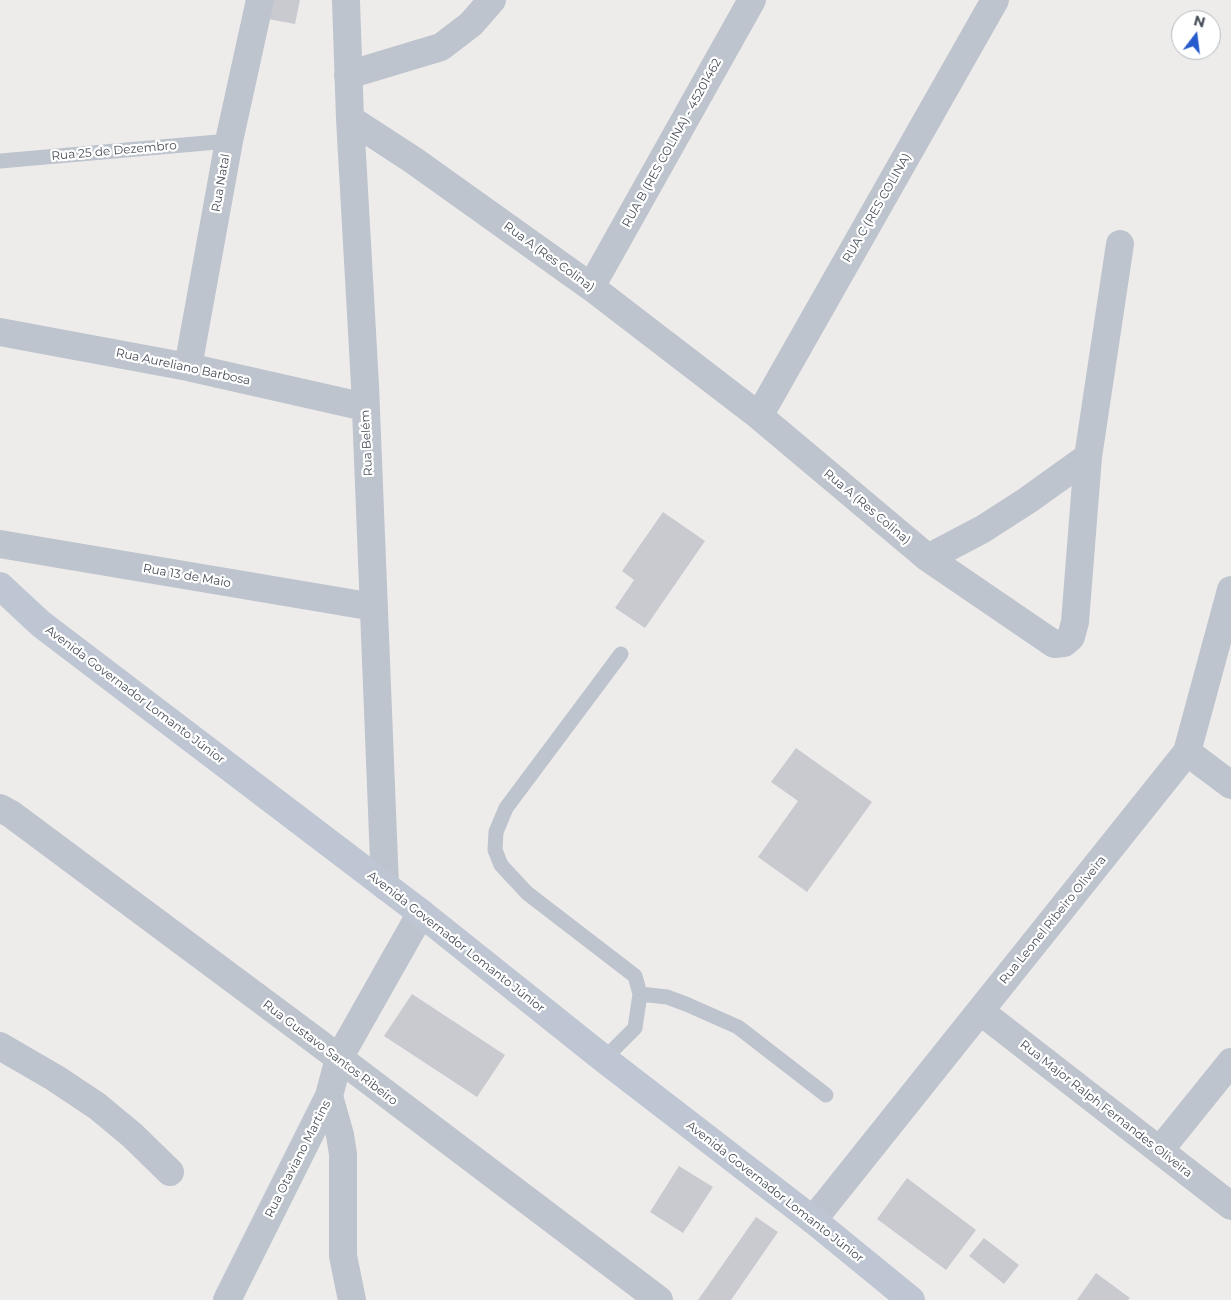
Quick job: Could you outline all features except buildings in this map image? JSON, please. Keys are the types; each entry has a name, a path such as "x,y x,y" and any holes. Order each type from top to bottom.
{"main road":[{"name":"Avenida Governador Lomanto Júnior","path":"0,586 41,624 421,913 604,1059 813,1220 911,1300"}],"street":[{"name":"Rua Natal","path":"188,367 228,141 260,0"},
{"name":"Rua Belém","path":"346,0 350,119 366,407 385,886"},
{"path":"348,75 441,47 471,24 492,0"},
{"name":"RUA B (RES COLINA) - 45201462","path":"591,287 752,0"},
{"name":"RUA C (RES COLINA)","path":"759,416 995,0"},
{"name":"Rua A (Res Colina)","path":"350,119 412,160 591,287 759,416 928,558 1054,644 1064,643 1071,636 1075,622 1088,457 1120,244"},
{"name":"Rua Aureliano Barbosa","path":"0,332 188,367 366,407"},
{"path":"928,558 983,529 1028,500 1088,457"},
{"name":"Rua 13 de Maio","path":"0,544 374,607"},
{"name":"Rua Leonel Ribeiro Oliveira","path":"813,1220 1188,752 1231,590"},
{"path":"1188,752 1231,786"},
{"name":"Rua Gustavo Santos Ribeiro","path":"0,808 19,820 338,1058 658,1300"},
{"name":"Rua Otaviano Martins","path":"227,1300 329,1096 338,1058 421,913"},
{"name":"Rua Major Ralph Fernandes Oliveira","path":"980,1011 1231,1206"},
{"path":"0,1046 98,1106 132,1135 170,1172"},
{"path":"1160,1150 1231,1062"},
{"path":"329,1096 340,1135 343,1154 343,1256 352,1300"}],"lane":[{"name":"Rua 25 de Dezembro","path":"0,161 228,141"},
{"path":"604,1059 635,1028 640,994 635,976 527,893 501,865 494,850 496,832 506,808 621,654"},
{"path":"640,994 667,997 738,1027 826,1095"}]}
